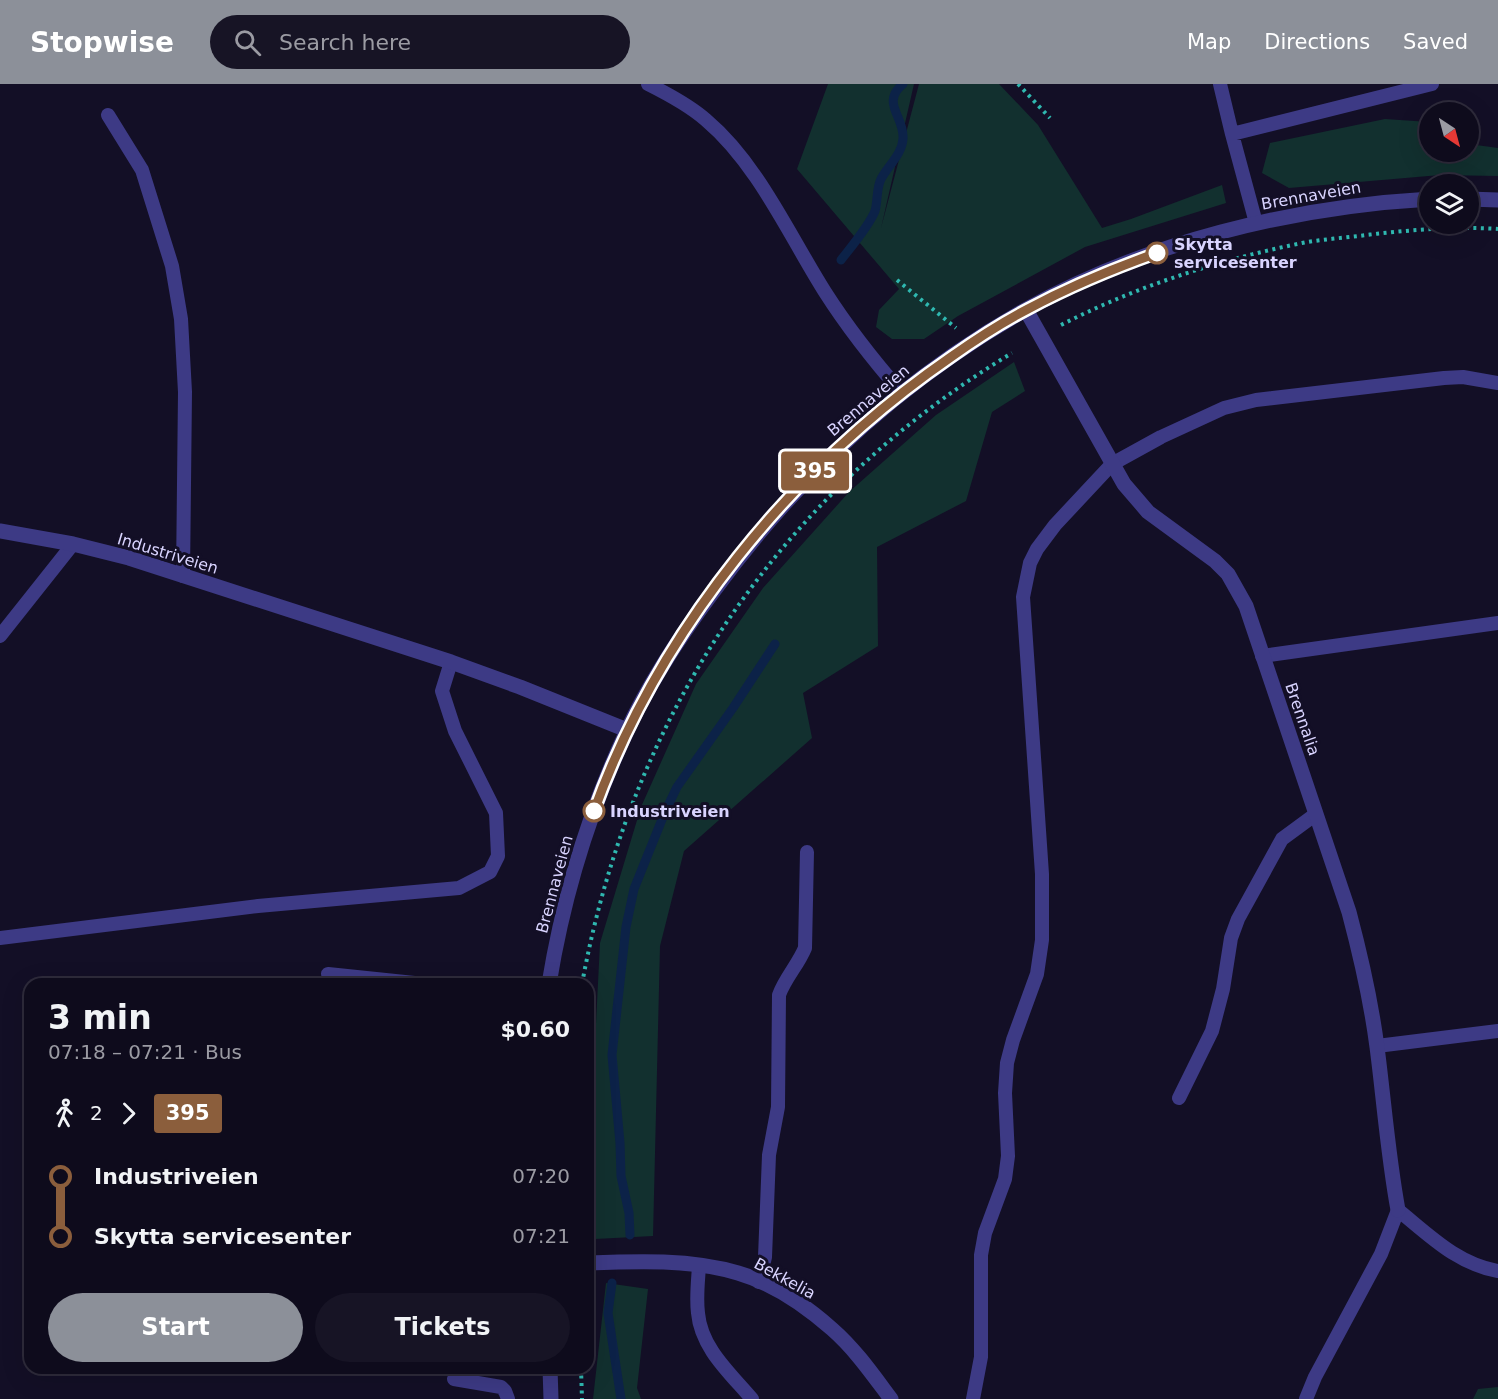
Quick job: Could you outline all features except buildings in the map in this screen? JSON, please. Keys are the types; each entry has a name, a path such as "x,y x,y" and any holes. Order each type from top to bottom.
{"street":[{"path":"1479,199 1498,200"},
{"name":"Brennaveien","path":"550,978 565,910 586,835 607,776 627,730 666,660 694,618 763,528 834,452 902,393 970,344 1026,309 1125,264 1227,230 1256,223 1341,207 1419,200"},
{"name":"Brennalia","path":"1026,309 1124,484 1148,512 1200,549 1228,574 1245,606 1349,912 1360,952 1377,1046 1398,1210"},
{"name":"Industriveien","path":"0,531 74,544 129,558 451,662 627,730"},
{"name":"Bekkelia","path":"594,1263 642,1262 718,1268 759,1282 784,1295 832,1329 891,1399"},
{"path":"550,1374 551,1399"}],"lane":[{"path":"648,84 679,100 707,120 727,141 774,206 848,327 902,393"},
{"path":"1220,84 1256,223"},
{"path":"1232,134 1432,84"},
{"path":"108,116 142,170 172,266 181,319 185,392 183,576"},
{"path":"973,1399 981,1357 981,1255 985,1233 1005,1179 1008,1156 1005,1093 1008,1063 1013,1040 1037,974 1042,940 1042,874 1023,597 1030,563 1055,525 1112,464 1224,408 1256,399 1444,378 1463,377 1498,383"},
{"path":"0,636 74,544"},
{"path":"1262,656 1498,623"},
{"path":"0,938 258,906 459,888 490,872 498,856 496,813 454,731 442,691 451,662"},
{"path":"1179,1098 1212,1031 1223,989 1231,938 1238,919 1282,839 1316,814"},
{"path":"759,1282 765,1257 769,1155 778,1107 778,995 782,984 800,960 805,948 807,852"},
{"path":"328,974 366,978"},
{"path":"1377,1046 1498,1031"},
{"path":"1306,1399 1315,1377 1381,1254 1398,1210 1460,1258 1474,1265 1498,1271"},
{"path":"699,1266 698,1314 703,1337 752,1399"},
{"path":"454,1379 501,1387 508,1399"}],"path":[{"path":"1018,84 1050,118"},
{"path":"1058,326 1094,308 1193,271 1304,243 1440,229 1498,229"},
{"path":"897,280 955,327 970,344"},
{"path":"583,978 603,887 629,810 665,728 692,677 721,630 785,544 854,472 923,414 1012,353"},
{"path":"581,1374 582,1399"}],"green space":[{"path":"828,84 914,84 881,228 919,84 999,84 1038,125 1102,228 1222,185 1226,203 1085,247 958,316 924,339 892,339 876,327 879,310 899,289 797,169"},
{"path":"1385,119 1419,121 1419,162 1479,162 1479,145 1498,148 1498,176 1419,174 1419,177 1289,188 1262,173 1270,143"},
{"path":"1014,362 1025,391 992,412 966,501 877,547 878,646 803,693 812,738 684,851 660,946 653,1236 595,1239 594,1064 600,943 641,807 696,684 763,588 849,492 936,415"},
{"path":"606,1283 648,1289 637,1388 641,1399 593,1399"},
{"path":"1498,1387 1498,1399 1473,1399 1478,1389"}],"waterway":[{"path":"841,260 872,217 881,179 902,144 903,131 893,104 896,91 903,84"},
{"path":"630,1235 629,1213 621,1176 612,1055 626,927 634,889 677,787 775,644"},
{"path":"612,1283 608,1313 621,1399"}],"bus line":[{"name":"395","path":"594,811 627,730 666,660 694,618 763,528 834,452 870,419 938,366 1026,309 1125,264 1157,253"}],"place":[{"name":"Skytta servicesenter","path":"1157,253"},
{"name":"Industriveien","path":"594,811"}]}
